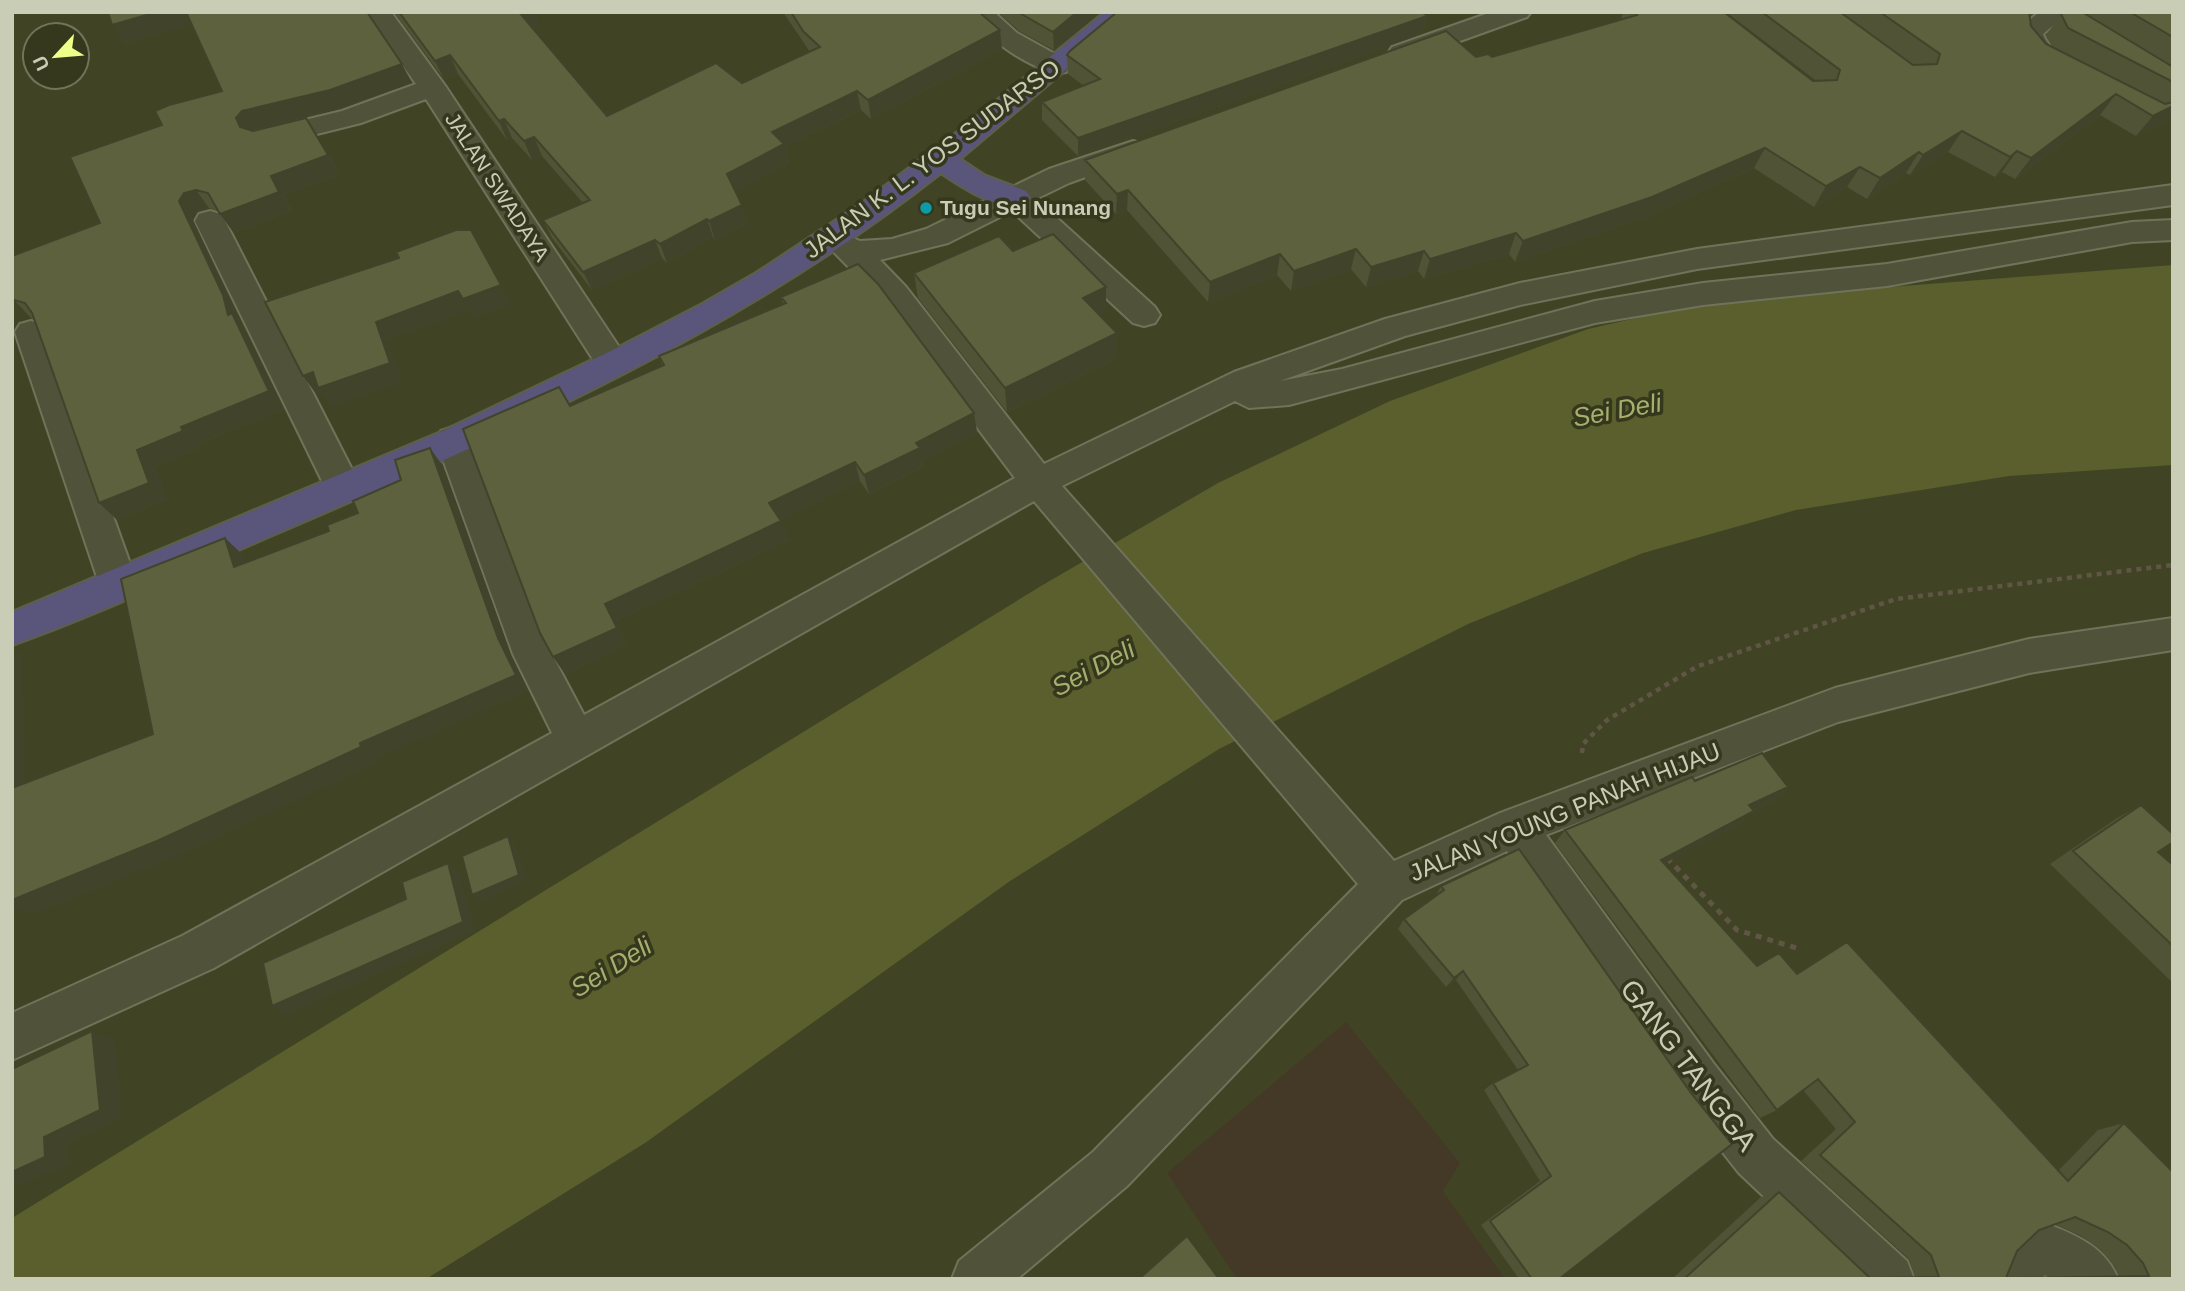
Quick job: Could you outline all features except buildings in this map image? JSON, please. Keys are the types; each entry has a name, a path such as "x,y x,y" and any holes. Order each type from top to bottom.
{"highway":[{"name":"JALAN K. L. YOS SUDARSO","path":"12,629 453,440 613,364 843,245 939,158 1121,12"},
{"path":"939,158 974,182 1016,198"}],"street":[{"name":"JALAN SWADAYA","path":"378,12 432,87 613,364"},
{"path":"978,12 1008,39 1056,66"},
{"path":"1382,60 1518,12"},
{"path":"2078,75 2042,56 2032,45 2029,32 2057,12 2080,26"},
{"path":"265,138 352,117 432,87"},
{"path":"843,245 892,249 937,236 1059,177 1163,139"},
{"path":"12,1037 198,952 576,739 1048,494 1208,400 1246,382 1396,327 1520,294 1697,259 2173,195"},
{"path":"1016,198 1144,315"},
{"path":"210,221 343,487"},
{"path":"1208,400 1289,393 1342,381 1595,312 1703,294 1887,275 2132,232 2173,230"},
{"path":"843,245 895,295 1048,494 1387,885"},
{"path":"31,332 118,583"},
{"path":"453,440 532,654 576,739"},
{"name":"JALAN YOUNG PANAH HIJAU","path":"977,1279 1110,1168 1387,885 1515,827 1835,705 2029,656 2173,634"},
{"name":"GANG TANGGA","path":"1515,827 1697,1081 1756,1156 1889,1279"},
{"path":"2008,1279 2025,1257 2048,1249 2079,1266 2093,1279"}],"path":[{"path":"1578,802 1583,744 1607,720 1698,666 1896,599 2173,565"},
{"path":"1660,849 1685,879 1737,930 1800,949"}],"shaded area":[{"path":"1346,1022 1460,1163 1443,1191 1505,1279 1237,1279 1167,1173"}],"water":[{"name":"Sei Deli","path":"2173,265 2173,465 2009,476 1796,510 1643,553 1468,624 1219,749 1010,881 645,1143 426,1279 12,1279 12,1218 1041,586 1218,483 1390,401 1588,329 1710,301"}],"place":[{"name":"Tugu Sei Nunang","path":"926,208"}]}
